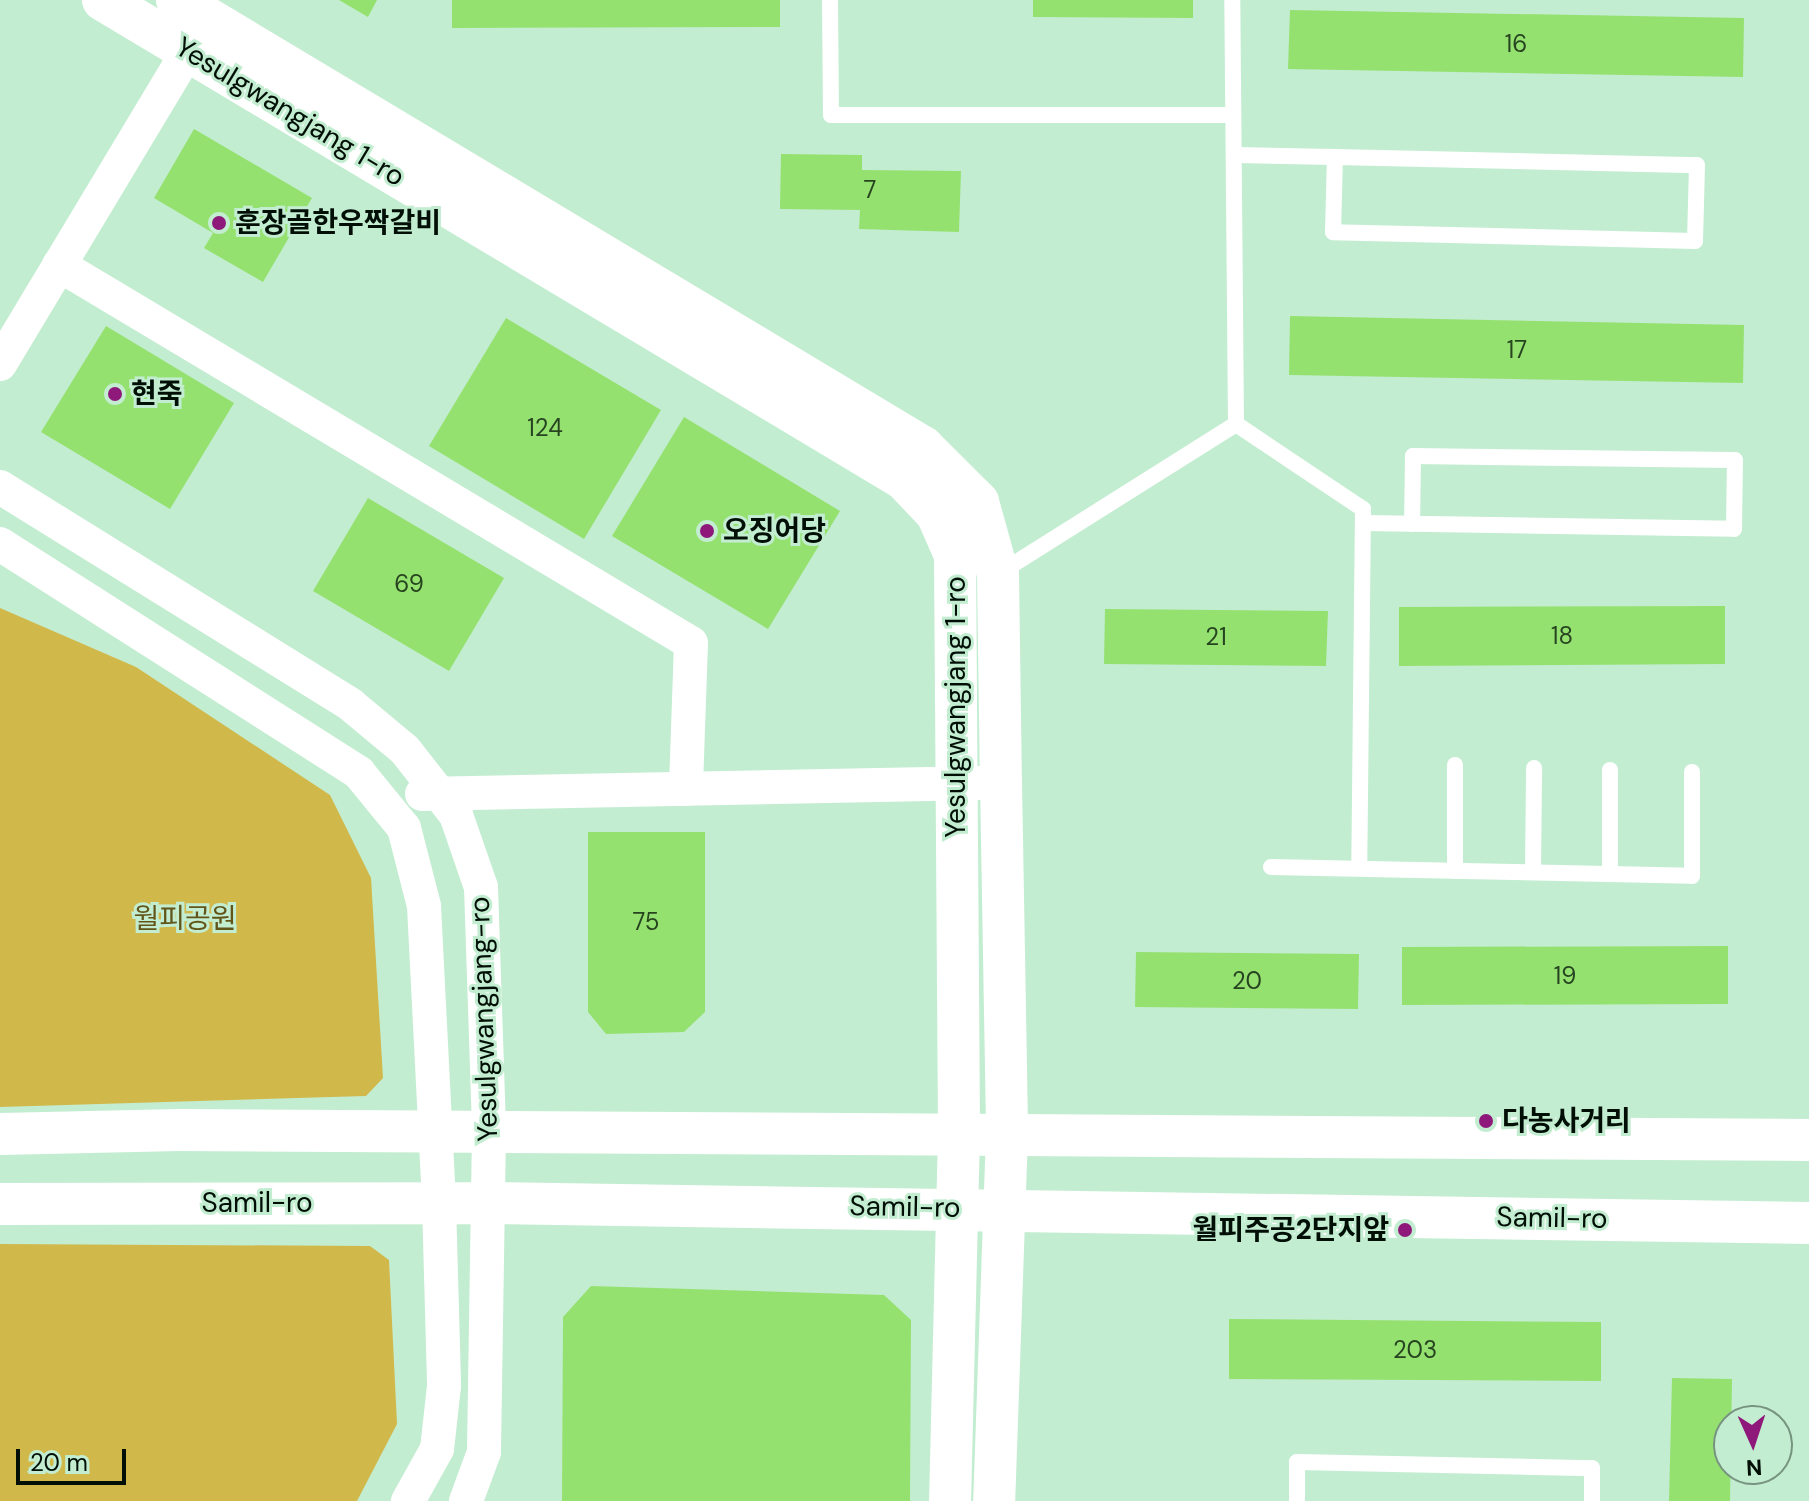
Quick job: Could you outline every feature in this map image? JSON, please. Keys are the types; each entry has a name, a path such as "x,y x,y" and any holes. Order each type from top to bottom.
{"street":[{"name":"Yesulgwangjang 1-ro","path":"103,0 191,24 923,447 978,502 998,574 1007,1134 994,1501"},
{"name":"Yesulgwangjang 1-ro","path":"191,24 904,479 937,514 955,555 959,1134 950,1501"},
{"path":"0,364 59,265 191,24"},
{"path":"59,265 691,643 686,789"},
{"name":"Yesulgwangjang-ro","path":"0,487 351,705 405,750 436,794 456,815 481,887 489,1132 484,1452 466,1501"},
{"name":"Yesulgwangjang-ro","path":"0,544 359,773 404,828 424,906 439,1203 444,1386 437,1449 408,1501"},
{"path":"377,795 1001,782"},
{"path":"0,1134 180,1130 1809,1140"},
{"name":"Samil-ro","path":"0,1204 488,1203 1006,1208 1809,1223"}],"lane":[{"path":"830,0 831,115 1233,115"},
{"path":"1232,0 1236,424"},
{"path":"1234,155 1335,157 1697,165 1695,241 1333,232 1335,157"},
{"path":"998,574 1236,424"},
{"path":"1236,424 1363,509 1359,868"},
{"path":"1363,523 1412,524 1734,529 1735,460 1413,456 1412,524"},
{"path":"1455,765 1455,871"},
{"path":"1533,872 1534,768"},
{"path":"1610,770 1610,874"},
{"path":"1271,867 1692,876 1692,772"},
{"path":"1297,1501 1297,1462 1592,1468 1592,1501"}],"green space":[{"name":"월피공원","path":"0,608 136,667 330,795 371,878 383,1078 366,1096 0,1107"},
{"path":"0,1244 370,1246 389,1260 397,1424 357,1501 0,1501"}],"building":[{"path":"339,0 377,0 368,17"},
{"path":"452,0 780,0 780,27 452,28"},
{"path":"1033,0 1193,0 1193,18 1033,17"},
{"path":"1290,10 1744,18 1743,77 1288,69"},
{"path":"194,129 312,198 263,282 204,248 213,233 154,198"},
{"path":"781,154 862,155 862,170 961,171 959,232 859,229 860,210 780,209"},
{"path":"1290,316 1744,325 1743,383 1289,375"},
{"path":"506,318 661,410 584,539 429,446"},
{"path":"106,326 234,403 170,509 41,432"},
{"path":"684,417 840,511 768,629 612,536"},
{"path":"368,498 504,578 449,671 313,591"},
{"path":"1725,606 1725,664 1399,666 1399,607"},
{"path":"1105,609 1328,611 1326,666 1104,664"},
{"path":"588,832 705,832 705,1012 684,1032 606,1034 588,1012"},
{"path":"1728,946 1728,1004 1402,1005 1402,947"},
{"path":"1136,952 1359,954 1358,1009 1135,1007"},
{"path":"591,1286 884,1295 911,1320 910,1501 562,1501 563,1317"},
{"path":"1229,1319 1601,1322 1601,1381 1229,1379"},
{"path":"1672,1378 1732,1379 1732,1405 1713,1405 1713,1485 1730,1485 1730,1501 1669,1501"}],"place":[{"name":"훈장골한우짝갈비","path":"219,223"},
{"name":"현죽","path":"115,394"},
{"name":"오징어당","path":"707,531"},
{"name":"다농사거리","path":"1486,1121"},
{"name":"월피주공2단지앞","path":"1405,1230"}]}
